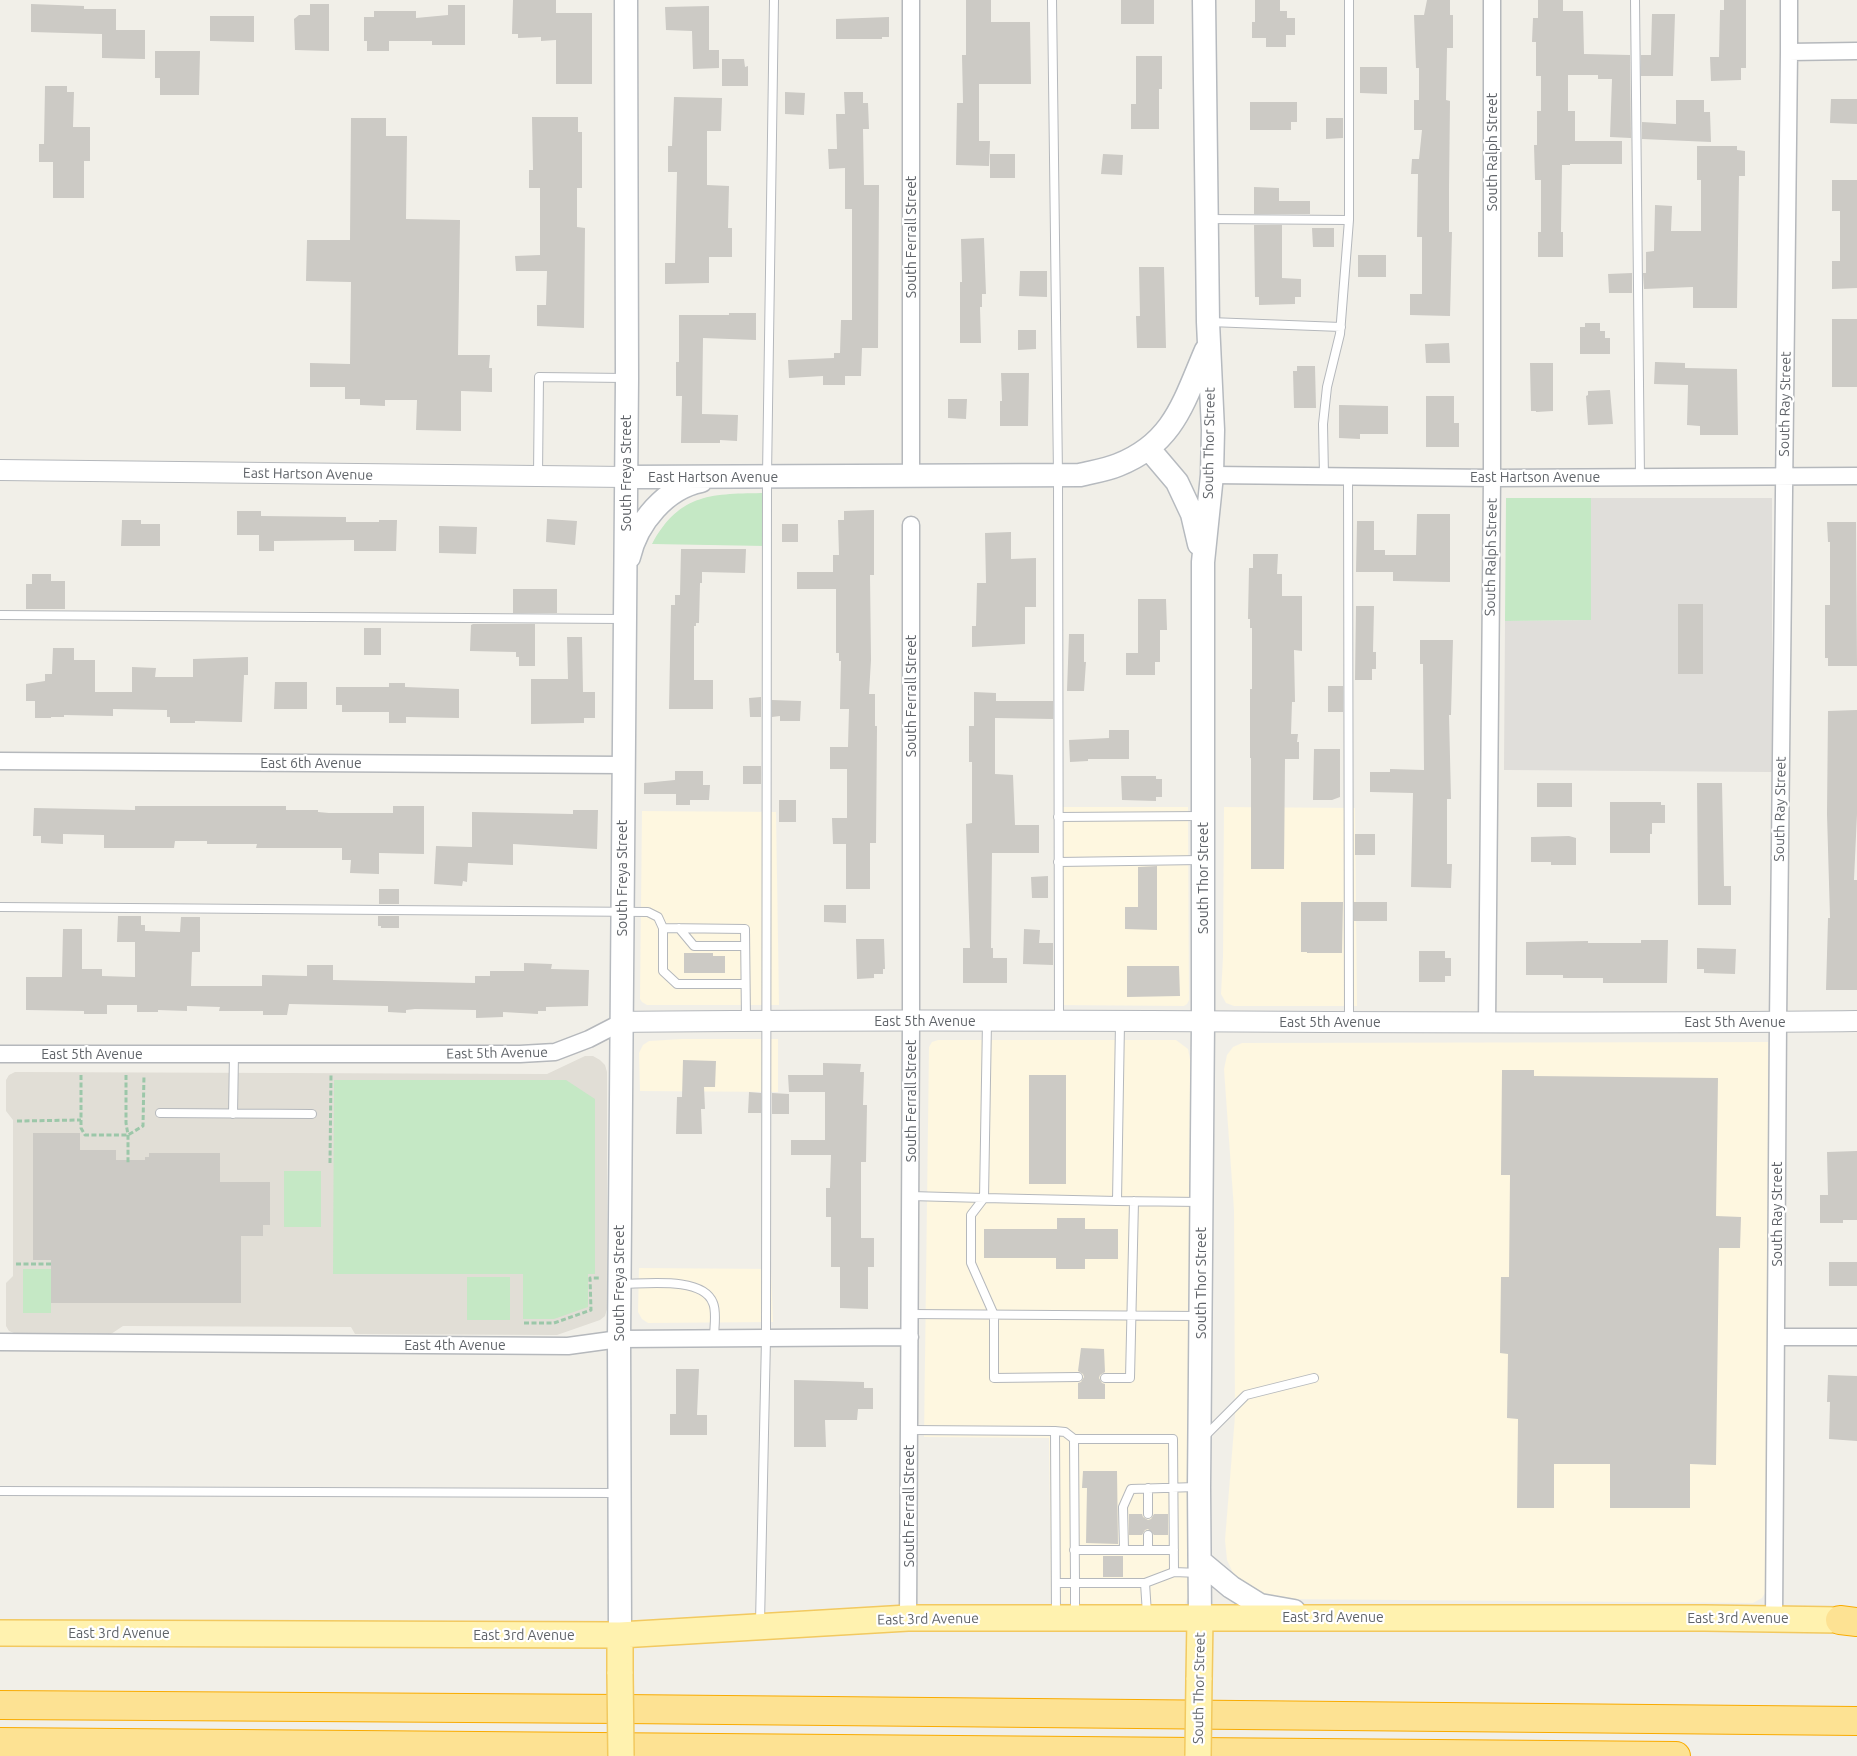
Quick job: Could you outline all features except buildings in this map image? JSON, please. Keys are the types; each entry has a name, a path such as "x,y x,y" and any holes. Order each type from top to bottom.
{"highway":[{"path":"0,1705 1857,1721"},
{"path":"0,1742 1676,1756"}],"main road":[{"name":"South Freya Street","path":"620,1756 618,1339 612,1281 622,1022 621,912 627,378 626,0"},
{"name":"South Thor Street","path":"1198,1756 1204,1022 1203,562 1212,475 1212,426 1208,345 1204,0"},
{"name":"East Hartson Avenue","path":"626,477 1080,475 1117,466 1149,449 1174,421 1208,345"},
{"path":"1149,449 1177,482 1192,514 1203,562"},
{"path":"625,583 630,554 643,524 665,498 679,489 696,482 725,477"},
{"path":"1201,1568 1260,1605 1329,1617"},
{"name":"East 3rd Avenue","path":"0,1633 620,1635 908,1618 1329,1617 1774,1618 1851,1620"}],"street":[{"name":"South Ferrall Street","path":"910,0 911,475"},
{"name":"South Ralph Street","path":"1487,1023 1492,478 1492,0"},
{"name":"South Ray Street","path":"1774,1618 1778,1022 1790,52 1788,0"},
{"path":"1790,52 1857,51"},
{"name":"East Hartson Avenue","path":"0,470 626,477"},
{"name":"East Hartson Avenue","path":"1212,475 1492,478 1857,476"},
{"name":"South Ferrall Street","path":"908,1618 911,525"},
{"name":"East 6th Avenue","path":"0,761 623,765"},
{"name":"East 5th Avenue","path":"0,1054 520,1054 555,1052 589,1039 622,1022 1120,1021 1487,1023 1857,1021"},
{"name":"East 4th Avenue","path":"0,1342 568,1346 618,1339 910,1337"},
{"path":"1776,1337 1857,1337"}],"lane":[{"path":"760,1626 766,1338 756,1021 774,0"},
{"path":"1052,0 1058,475 1059,1021"},
{"path":"1324,476 1322,424 1327,388 1341,327 1349,220 1349,0"},
{"path":"1635,0 1640,477"},
{"path":"1206,219 1349,220"},
{"path":"1208,322 1341,327"},
{"path":"538,477 539,377 627,378"},
{"path":"1348,476 1349,1022"},
{"path":"0,615 625,619"},
{"path":"1058,818 1203,816"},
{"path":"1058,862 1203,860"},
{"path":"0,907 648,912 658,917 664,928 663,971 677,984 745,984"},
{"path":"664,928 744,929 745,984 756,1021"},
{"path":"680,928 694,946 745,946"},
{"path":"987,1021 984,1198 971,1215 971,1263 994,1315 994,1378 1078,1377"},
{"path":"1117,1201 1120,1021"},
{"path":"233,1114 234,1054"},
{"path":"160,1113 312,1114"},
{"path":"910,1196 1202,1202"},
{"path":"1105,1378 1130,1378 1134,1201"},
{"path":"612,1281 685,1284 707,1293 714,1305 714,1338"},
{"path":"910,1314 1201,1316"},
{"path":"1201,1440 1246,1395 1314,1378"},
{"path":"909,1430 1055,1431 1065,1432 1074,1439 1173,1439 1174,1572"},
{"path":"1055,1431 1056,1583 1066,1618"},
{"path":"1066,1618 1076,1583 1074,1550 1074,1439"},
{"path":"1124,1550 1124,1508 1132,1489 1199,1487"},
{"path":"1148,1488 1148,1514"},
{"path":"0,1491 618,1493"},
{"path":"1148,1535 1148,1550"},
{"path":"1074,1550 1174,1550"},
{"path":"1056,1583 1145,1583 1174,1572 1201,1568"},
{"path":"1145,1583 1147,1618"}],"path":[{"path":"81,1075 81,1128 86,1136 128,1136 143,1126 144,1075"},
{"path":"126,1075 128,1164"},
{"path":"330,1163 331,1075"},
{"path":"17,1121 81,1120"},
{"path":"16,1264 51,1264"},
{"path":"524,1323 554,1323 591,1310 590,1278 612,1281"}],"shaded area":[{"path":"1591,498 1772,498 1772,772 1504,770 1505,621 1591,620"},
{"path":"1055,807 1188,807 1189,1000 1184,1006 1055,1005"},
{"path":"1224,807 1355,808 1357,1006 1234,1006 1226,1003 1221,994"},
{"path":"642,811 776,812 779,1005 647,1005 642,1002 640,999"},
{"path":"778,1039 778,1092 640,1091 639,1053 643,1045 649,1041"},
{"path":"938,1040 1176,1040 1188,1049 1190,1059 1188,1597 1185,1604 1180,1606 1051,1603 1049,1438 924,1437 929,1047 932,1042"},
{"path":"1768,1042 1767,1590 1762,1598 1753,1603 1285,1599 1267,1596 1247,1589 1234,1575 1227,1560 1225,1540 1235,1416 1234,1210 1224,1069 1227,1055 1233,1047 1242,1043"},
{"path":"585,1056 593,1056 600,1060 605,1065 607,1072 607,1309 605,1316 600,1320 557,1335 355,1334 351,1327 123,1326 111,1334 14,1333 9,1331 6,1326 6,1283 13,1276 13,1120 6,1111 6,1080 9,1075 15,1072 547,1074"},
{"path":"639,1268 771,1269 773,1322 648,1323 642,1319 638,1312"}],"green space":[{"path":"766,493 766,546 652,544 674,514 686,505 714,496"},
{"path":"1506,498 1591,498 1591,620 1505,621"},
{"path":"334,1080 566,1080 595,1099 595,1274 588,1274 588,1307 554,1319 523,1319 523,1274 333,1274"},
{"path":"284,1171 321,1171 321,1227 284,1227"},
{"path":"23,1269 51,1269 51,1313 23,1313"},
{"path":"467,1277 510,1277 510,1320 467,1320"}]}
